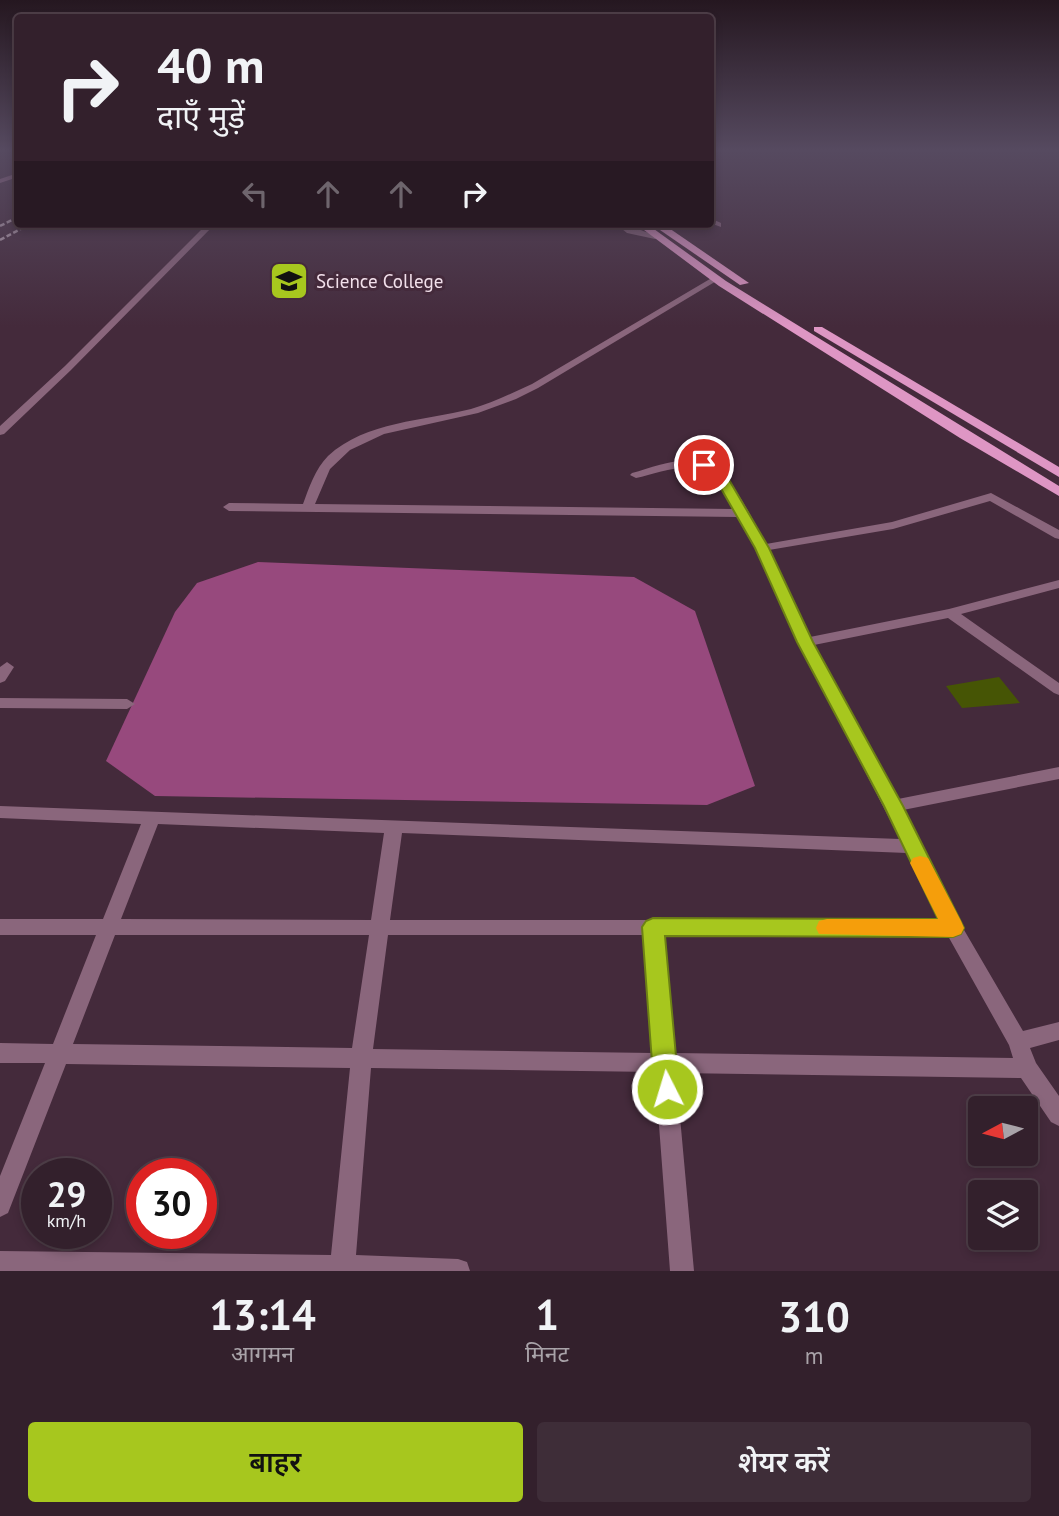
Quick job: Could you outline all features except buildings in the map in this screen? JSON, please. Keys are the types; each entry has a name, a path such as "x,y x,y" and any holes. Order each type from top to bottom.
{"main road":[{"path":"645,228 715,278 1001,459 1059,492"},
{"path":"663,228 786,310 1059,473"}],"street":[{"path":"714,222 718,225"},
{"path":"0,432 68,368 207,228"},
{"path":"626,228 631,232 655,237"},
{"path":"308,508 331,460 348,449 411,423 472,411 504,401 715,278"},
{"path":"636,475 671,465 704,465 720,476 762,548 805,642 893,806 953,928 1018,1042 1027,1068 1059,1115"},
{"path":"762,548 893,525 991,497 1059,535"},
{"path":"229,507 741,513"},
{"path":"805,642 950,612 1059,583"},
{"path":"950,612 1059,690"},
{"path":"0,704 127,704"},
{"path":"893,806 1059,773"},
{"path":"0,812 912,846"},
{"path":"0,1205 152,817"},
{"path":"342,1269 361,1059 394,826"},
{"path":"0,927 953,928"},
{"path":"653,927 682,1271"},
{"path":"1018,1042 1059,1031"},
{"path":"0,1054 1027,1068"},
{"path":"0,1263 458,1271"}],"shaded area":[{"path":"258,562 634,577 695,611 755,786 707,805 155,796 106,761 175,612 197,583"}],"railway":[{"path":"0,226 14,219"},
{"path":"0,240 22,228"}],"slow traffic":[{"path":"827,928 953,928 920,863"}],"place":[{"name":"Science College","path":"289,281"}],"route":[{"path":"667,1089 653,927 953,928 893,806 805,642 762,548 720,476 704,465"}]}
